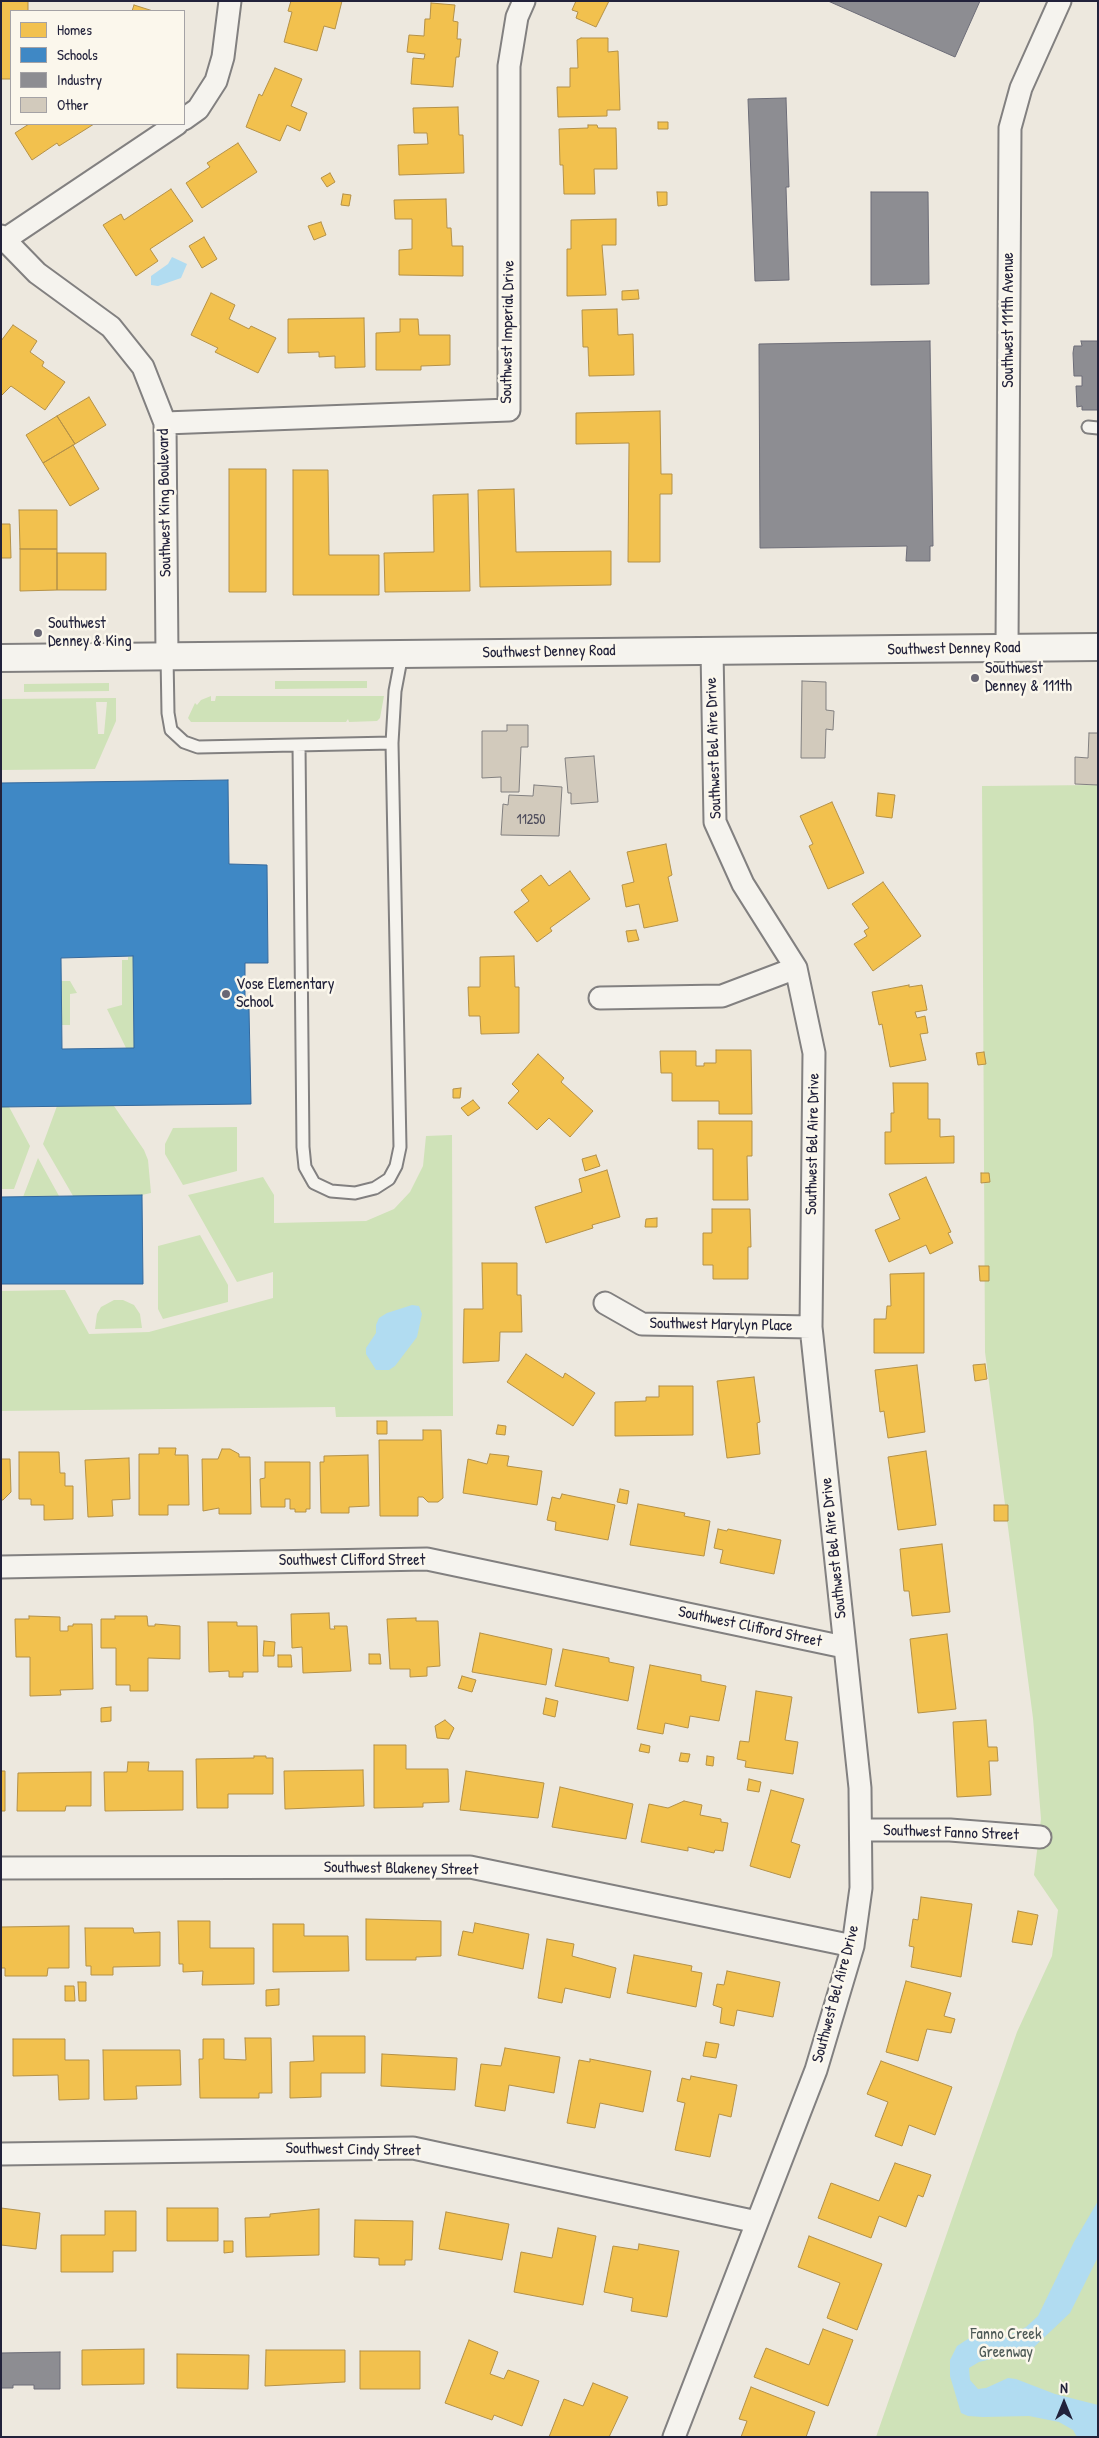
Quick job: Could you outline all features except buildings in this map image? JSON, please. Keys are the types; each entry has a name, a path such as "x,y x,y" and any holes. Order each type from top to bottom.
{"street":[{"path":"185,118 198,109 216,81 223,57 230,1"},
{"name":"Southwest Imperial Drive","path":"164,423 509,410 509,66 517,16 524,1"},
{"name":"Southwest 111th Avenue","path":"1007,648 1010,128 1021,88 1060,1"},
{"path":"2,240 174,125"},
{"name":"Southwest King Boulevard","path":"2,240 37,272 110,326 143,367 164,423 167,656"},
{"name":"Southwest Denney Road","path":"1,658 1098,647"},
{"name":"Southwest Bel Aire Drive","path":"674,2437 816,2070 853,1946 861,1888 862,1830 860,1788 811,1327 814,1053 796,968 743,884 715,822 712,650"},
{"path":"600,998 722,996 796,968"},
{"name":"Southwest Marylyn Place","path":"605,1303 642,1324 811,1327"},
{"name":"Southwest Clifford Street","path":"1,1566 427,1559 844,1647"},
{"name":"Southwest Fanno Street","path":"862,1830 950,1830 1040,1837"},
{"name":"Southwest Blakeney Street","path":"1,1868 470,1867 853,1946"},
{"name":"Southwest Cindy Street","path":"1,2154 413,2148 757,2222"}],"lane":[{"path":"299,745 303,1147 305,1167 314,1183 331,1191 355,1193 375,1188 389,1178 396,1166 400,1147 392,743 395,691 402,654"},
{"path":"167,656 168,713 171,730 184,742 198,747 392,743"}],"green space":[{"path":"275,681 367,681 367,688 275,689"},
{"path":"109,683 109,691 24,692 24,684"},
{"path":"211,696 211,701 215,701 216,696 384,696 380,718 377,721 349,722 348,719 346,722 191,722 188,718 195,703 197,705 201,700"},
{"path":"116,698 116,721 95,769 1,770 1,699","holes":["96,702 107,702 104,734 98,734"]},
{"name":"Fanno Creek Greenway","path":"1098,785 1098,2437 876,2437 1017,2032 1052,1956 1058,1910 1034,1875 1041,1819 1033,1718 985,1352 982,786"},
{"path":"133,956 134,1048 126,1048 107,1009 122,1005 122,960 128,960 128,957"},
{"path":"61,981 70,981 77,993 70,994 70,1025 62,1025"},
{"path":"1,1103 7,1103 30,1146 14,1189 1,1189"},
{"path":"57,1106 114,1106 144,1150 148,1160 151,1193 80,1208 43,1144"},
{"path":"237,1127 237,1171 183,1185 165,1154 165,1144 173,1128"},
{"path":"452,1135 453,1416 336,1417 335,1407 1,1411 1,1291 65,1290 89,1334 149,1332 273,1298 273,1272 237,1282 188,1195 263,1177 274,1195 274,1223 366,1221 394,1209 410,1192 423,1166 426,1136"},
{"path":"38,1158 59,1196 23,1197"},
{"path":"200,1235 228,1285 228,1302 163,1319 158,1309 158,1246"},
{"path":"114,1300 123,1300 134,1305 140,1314 142,1328 95,1329 97,1314 101,1307"}],"water":[{"path":"172,257 187,264 181,278 158,286 151,285 151,276 168,264"},
{"path":"412,1305 419,1306 422,1314 417,1337 395,1366 389,1370 376,1370 366,1354 366,1348 376,1333 376,1325 379,1318 387,1313"},
{"path":"1098,2201 1098,2257 1070,2313 1032,2349 979,2362 969,2368 970,2380 978,2389 986,2388 1008,2378 1016,2379 1055,2394 1098,2405 1098,2437 1077,2437 1073,2430 1059,2422 1029,2416 983,2417 968,2416 961,2413 950,2376 950,2360 957,2346 971,2337 1004,2338 1026,2327 1038,2316 1074,2242"}],"place":[{"name":"Southwest Denney & King","path":"38,633"},
{"name":"Southwest Denney & 111th","path":"975,678"},
{"name":"Vose Elementary School","path":"226,994"}]}
